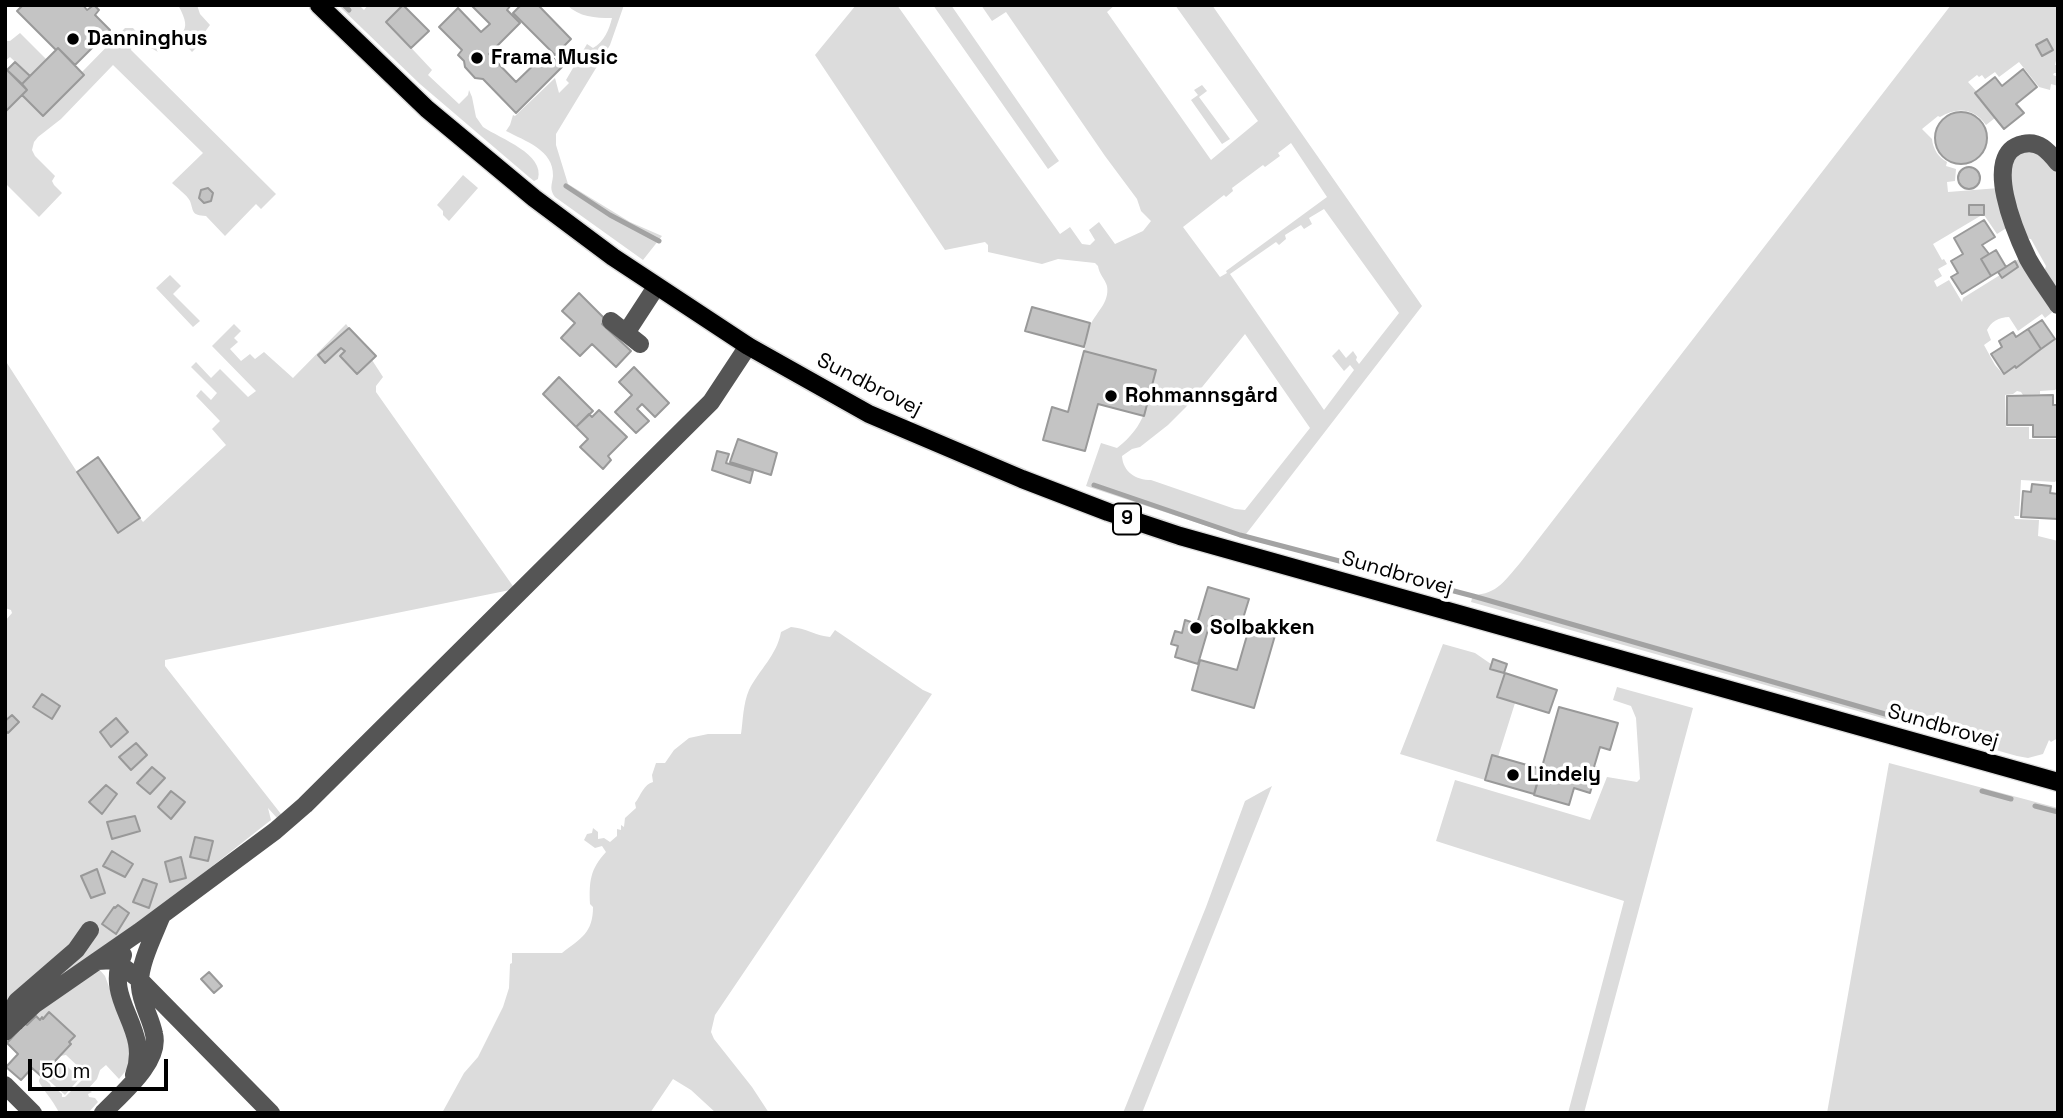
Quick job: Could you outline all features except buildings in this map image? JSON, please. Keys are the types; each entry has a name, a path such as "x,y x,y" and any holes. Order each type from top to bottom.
{"main road":[{"name":"Sundbrovej","path":"319,5 416,99 534,198 656,287 748,346 869,415 1022,480 1134,522 1247,556 2058,782"}],"street":[{"path":"2058,163 2044,148 2027,143 2011,149 2002,168 2007,202 2018,237 2030,262 2058,304"},
{"path":"611,321 633,338 656,287"},
{"path":"10,1027 44,998 139,932 275,831 305,805 711,402 748,346"},
{"path":"103,1113 148,1064 156,1044 141,995 140,980 162,915"},
{"path":"10,1027 11,1012 17,1001 76,950 90,930"},
{"path":"130,1084 138,1066 139,1050 117,987 119,962 139,932"},
{"path":"97,961 109,959 119,962 140,980 271,1113"},
{"path":"5,1085 33,1113"}],"shaded area":[{"path":"178,5 197,5 200,14 210,25 201,37 201,43 192,52 183,42 158,52 137,40 131,50 276,194 261,209 256,204 225,236 206,216 195,214 189,199 172,183 203,153 113,65 61,119 34,142 32,150 35,156 55,176 52,181 62,193 39,217 5,183 5,112 22,95 43,116 125,28 133,28 154,44 178,36 185,28 185,22"},
{"path":"338,5 359,5 364,10 368,5 403,5 387,22 432,70 428,75 459,104 469,90 476,117 483,127 528,155 535,162 538,179 534,181 529,177 420,84"},
{"path":"567,5 624,5 610,45 556,134 556,145 568,184 630,222 662,236 643,260 555,197 551,189 553,176 549,159 537,148 506,131 513,115 555,78 559,93 569,83 566,80 587,44 593,48 608,31 612,18 582,14"},
{"path":"856,5 897,5 1060,234 1070,227 1082,244 1090,245 1095,240 1089,230 1099,222 1115,244 1143,231 1151,221 1141,211 1137,199 1006,12 992,21 981,5 1115,5 1107,12 1211,160 1258,121 1175,5 1212,5 1422,306 1243,538 1086,486 1101,443 1117,448 1140,422 1156,371 1084,351 1090,326 1104,303 1107,292 1098,266 1095,263 1058,259 1042,264 988,252 985,242 945,250 815,55","holes":["1291,143 1327,197 1220,277 1183,227 1224,195 1226,197 1233,191 1232,188 1263,165 1265,167 1280,156 1278,153","1324,209 1399,313 1359,364 1353,351 1346,358 1339,349 1332,356 1344,371 1350,365 1354,370 1324,410 1230,274 1276,242 1279,245 1286,239 1285,235 1301,225 1304,229 1312,224 1309,218","1245,334 1310,428 1245,510 1235,509 1140,478 1131,474 1123,462 1122,456 1140,447 1186,407"]},
{"path":"933,5 951,5 1059,161 1048,169"},
{"path":"1951,5 2058,5 2058,52 2055,65 2058,65 2058,73 2053,75 2058,77 2058,86 2051,84 2050,90 2039,87 2019,62 1999,77 1995,72 1985,79 1982,75 1977,75 1968,82 1995,118 1986,125 1971,112 1959,111 1938,116 1922,129 1932,139 1939,155 1947,162 1946,166 1956,169 1955,181 1947,182 1948,192 1999,188 2008,227 1997,234 1984,215 1969,206 1969,215 1982,215 1933,244 1947,264 1938,269 1942,276 1934,281 1937,287 1949,280 1962,302 1963,298 2018,267 2015,261 2021,258 2055,310 2045,318 2042,314 2018,331 2009,317 1999,319 1987,330 1991,340 1984,345 2003,374 2058,337 2058,387 2055,390 2040,391 2040,394 2023,395 2017,391 2005,395 2006,427 2029,427 2029,439 2058,439 2058,478 2055,482 2021,480 2019,516 2014,516 2015,519 2039,520 2038,536 2058,541 2058,738 2051,742 2049,740 2043,754 2028,758 2017,756 1471,602 1473,595 1495,589 1520,563"},
{"path":"20,33 46,59 30,76 10,57 5,61 5,41 10,41"},
{"path":"1202,85 1207,91 1199,97 1230,139 1222,144 1191,100 1198,95 1194,90"},
{"path":"2033,150 2058,172 2058,292 2044,272 2046,266 2031,239 2025,238 2009,172 2018,153"},
{"path":"463,175 478,188 449,221 437,205"},
{"path":"170,275 181,286 173,294 200,321 193,327 156,288"},
{"path":"234,324 241,331 234,338 238,342 230,349 241,361 250,354 255,359 264,352 293,378 346,324 349,328 318,356 325,363 341,348 345,351 340,356 357,374 372,360 383,377 376,386 376,392 515,589 165,660 165,666 281,814 277,818 268,808 271,820 135,927 55,983 5,1005 5,621 12,613 5,608 5,360 119,533 140,518 143,522 226,445 212,429 220,421 196,396 201,390 211,400 217,393 191,367 196,362 211,378 220,369 248,397 256,391 212,346"},
{"path":"791,627 830,637 835,630 932,694 715,1015 711,1032 714,1039 769,1113 716,1113 691,1090 673,1079 650,1113 442,1113 464,1073 478,1057 503,1007 509,988 512,953 562,953 588,929 593,907 590,904 590,882 597,864 606,852 602,846 595,848 584,840 587,834 592,833 593,828 598,832 598,839 604,838 610,842 617,836 617,829 621,830 621,825 624,827 625,818 636,808 635,803 643,790 653,782 656,763 665,763 674,750 689,738 708,734 741,734 749,690 772,655 781,632"},
{"path":"1443,644 1475,653 1491,664 1490,669 1505,673 1497,697 1515,703 1498,757 1485,780 1400,754"},
{"path":"1617,687 1693,708 1584,1113 1568,1113 1624,901 1436,841 1455,780 1590,820 1607,777 1637,782 1640,779 1636,718 1631,706 1613,700"},
{"path":"1889,763 2058,808 2058,1113 1827,1113"},
{"path":"1272,786 1142,1113 1123,1113 1206,907 1245,801"},
{"path":"99,969 105,976 132,1050 128,1068 119,1079 106,1065 100,1070 97,1079 88,1089 92,1092 88,1094 89,1097 98,1102 88,1113 59,1113 40,1083 41,1076 50,1084 52,1090 56,1089 65,1097 82,1080 89,1067 83,1071 66,1055 60,1056 74,1036 42,1017 40,1020 36,1013"},
{"path":"60,1060 80,1078 65,1095 45,1077"}],"waterway":[{"path":"344,5 349,10"},
{"path":"566,186 610,215 659,241"},
{"path":"1094,485 1240,535 1473,596 1969,738"},
{"path":"1982,791 2011,799"},
{"path":"2035,806 2058,812"}],"place":[{"name":"Danninghus","path":"73,39"},
{"name":"Frama Music","path":"477,58"},
{"name":"Rohmannsgård","path":"1111,396"},
{"name":"Solbakken","path":"1196,628"},
{"name":"Lindely","path":"1513,775"}]}
